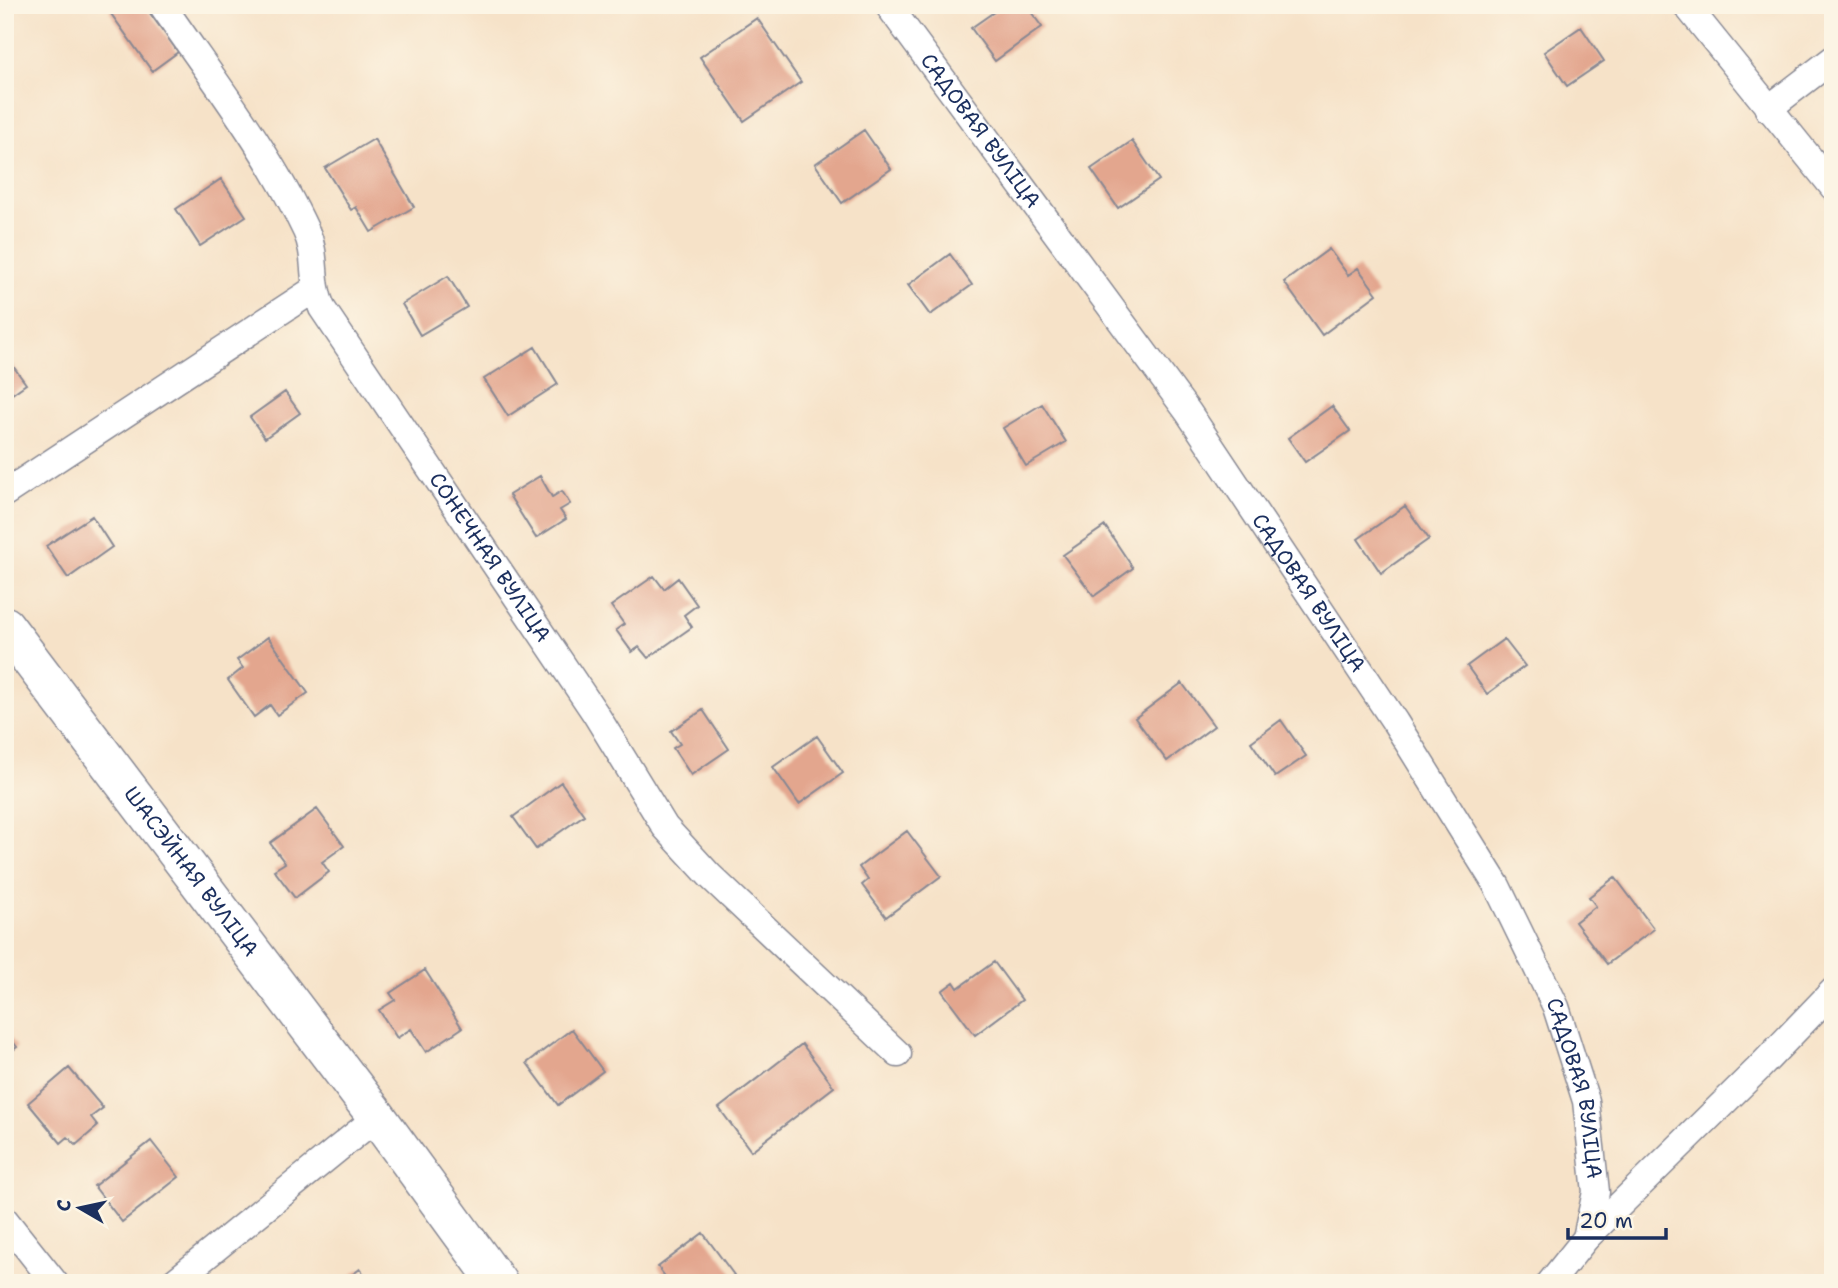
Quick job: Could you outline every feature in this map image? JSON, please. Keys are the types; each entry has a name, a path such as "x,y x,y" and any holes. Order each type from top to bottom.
{"main road":[{"name":"ШАСЭЙНАЯ ВУЛІЦА","path":"5,626 377,1117 498,1283"}],"street":[{"name":"СОНЕЧНАЯ ВУЛІЦА","path":"162,5 232,108 298,216 313,251 313,290 327,316 588,702 665,827 710,876 898,1054"},
{"name":"САДОВАЯ ВУЛІЦА","path":"888,5 1188,412 1395,722 1497,886 1544,978 1580,1077 1595,1169 1596,1192 1586,1238"},
{"path":"1686,5 1833,187"},
{"path":"1768,109 1833,59"},
{"path":"5,493 313,290"},
{"path":"1550,1283 1586,1238 1758,1069 1833,990"},
{"path":"173,1283 377,1117"},
{"path":"5,1220 55,1283"}],"building":[{"path":"118,5 144,5 178,52 152,71 109,11"},
{"path":"1004,5 1026,5 1042,27 995,61 971,28"},
{"path":"757,18 801,82 744,121 700,57"},
{"path":"1581,27 1604,61 1567,86 1544,52"},
{"path":"864,130 891,169 842,203 815,164"},
{"path":"374,139 414,207 371,232 356,207 351,210 325,168"},
{"path":"1132,141 1159,180 1118,208 1091,169"},
{"path":"221,179 246,216 200,246 176,209"},
{"path":"1329,249 1348,275 1358,268 1377,294 1322,335 1284,282"},
{"path":"950,254 972,285 930,315 908,285"},
{"path":"448,276 467,307 420,335 402,304"},
{"path":"535,347 558,384 508,416 484,379"},
{"path":"5,355 26,384 5,399"},
{"path":"285,392 300,413 265,438 250,417"},
{"path":"1042,404 1066,442 1026,466 1003,428"},
{"path":"1332,406 1350,431 1305,462 1288,438"},
{"path":"540,476 552,497 562,491 570,504 560,510 566,519 536,538 509,495"},
{"path":"1405,506 1429,539 1381,573 1358,539"},
{"path":"92,516 112,547 68,578 46,546"},
{"path":"1105,526 1133,568 1094,596 1063,555"},
{"path":"654,576 664,589 678,578 697,605 684,615 692,627 648,658 639,647 632,652 616,630 624,624 611,606"},
{"path":"268,637 308,693 277,715 270,705 254,717 228,680 243,668 237,660"},
{"path":"1504,639 1525,666 1487,694 1467,666"},
{"path":"1182,683 1214,726 1167,761 1135,718"},
{"path":"703,710 729,749 691,775 673,748 680,744 671,731"},
{"path":"1281,720 1306,756 1275,777 1251,742"},
{"path":"817,736 843,773 799,804 773,767"},
{"path":"561,782 584,815 536,849 513,817"},
{"path":"317,809 344,846 322,862 329,872 295,898 274,870 285,863 270,843"},
{"path":"907,831 941,876 886,917 862,885 868,880 859,867"},
{"path":"1615,877 1654,929 1607,964 1575,922 1596,906 1589,897"},
{"path":"994,962 1022,1000 975,1035 942,991 954,982 958,988"},
{"path":"425,970 462,1028 426,1052 411,1029 397,1038 379,1010 395,1000 390,993"},
{"path":"572,1029 603,1071 558,1105 527,1063"},
{"path":"5,1031 17,1047 5,1056"},
{"path":"802,1044 834,1087 751,1151 719,1108"},
{"path":"69,1068 103,1108 91,1117 98,1126 76,1145 68,1137 61,1143 28,1103"},
{"path":"151,1141 179,1177 122,1222 94,1186"},
{"path":"703,1233 734,1275 724,1283 670,1283 658,1267"},
{"path":"360,1269 371,1283 341,1283"}]}
